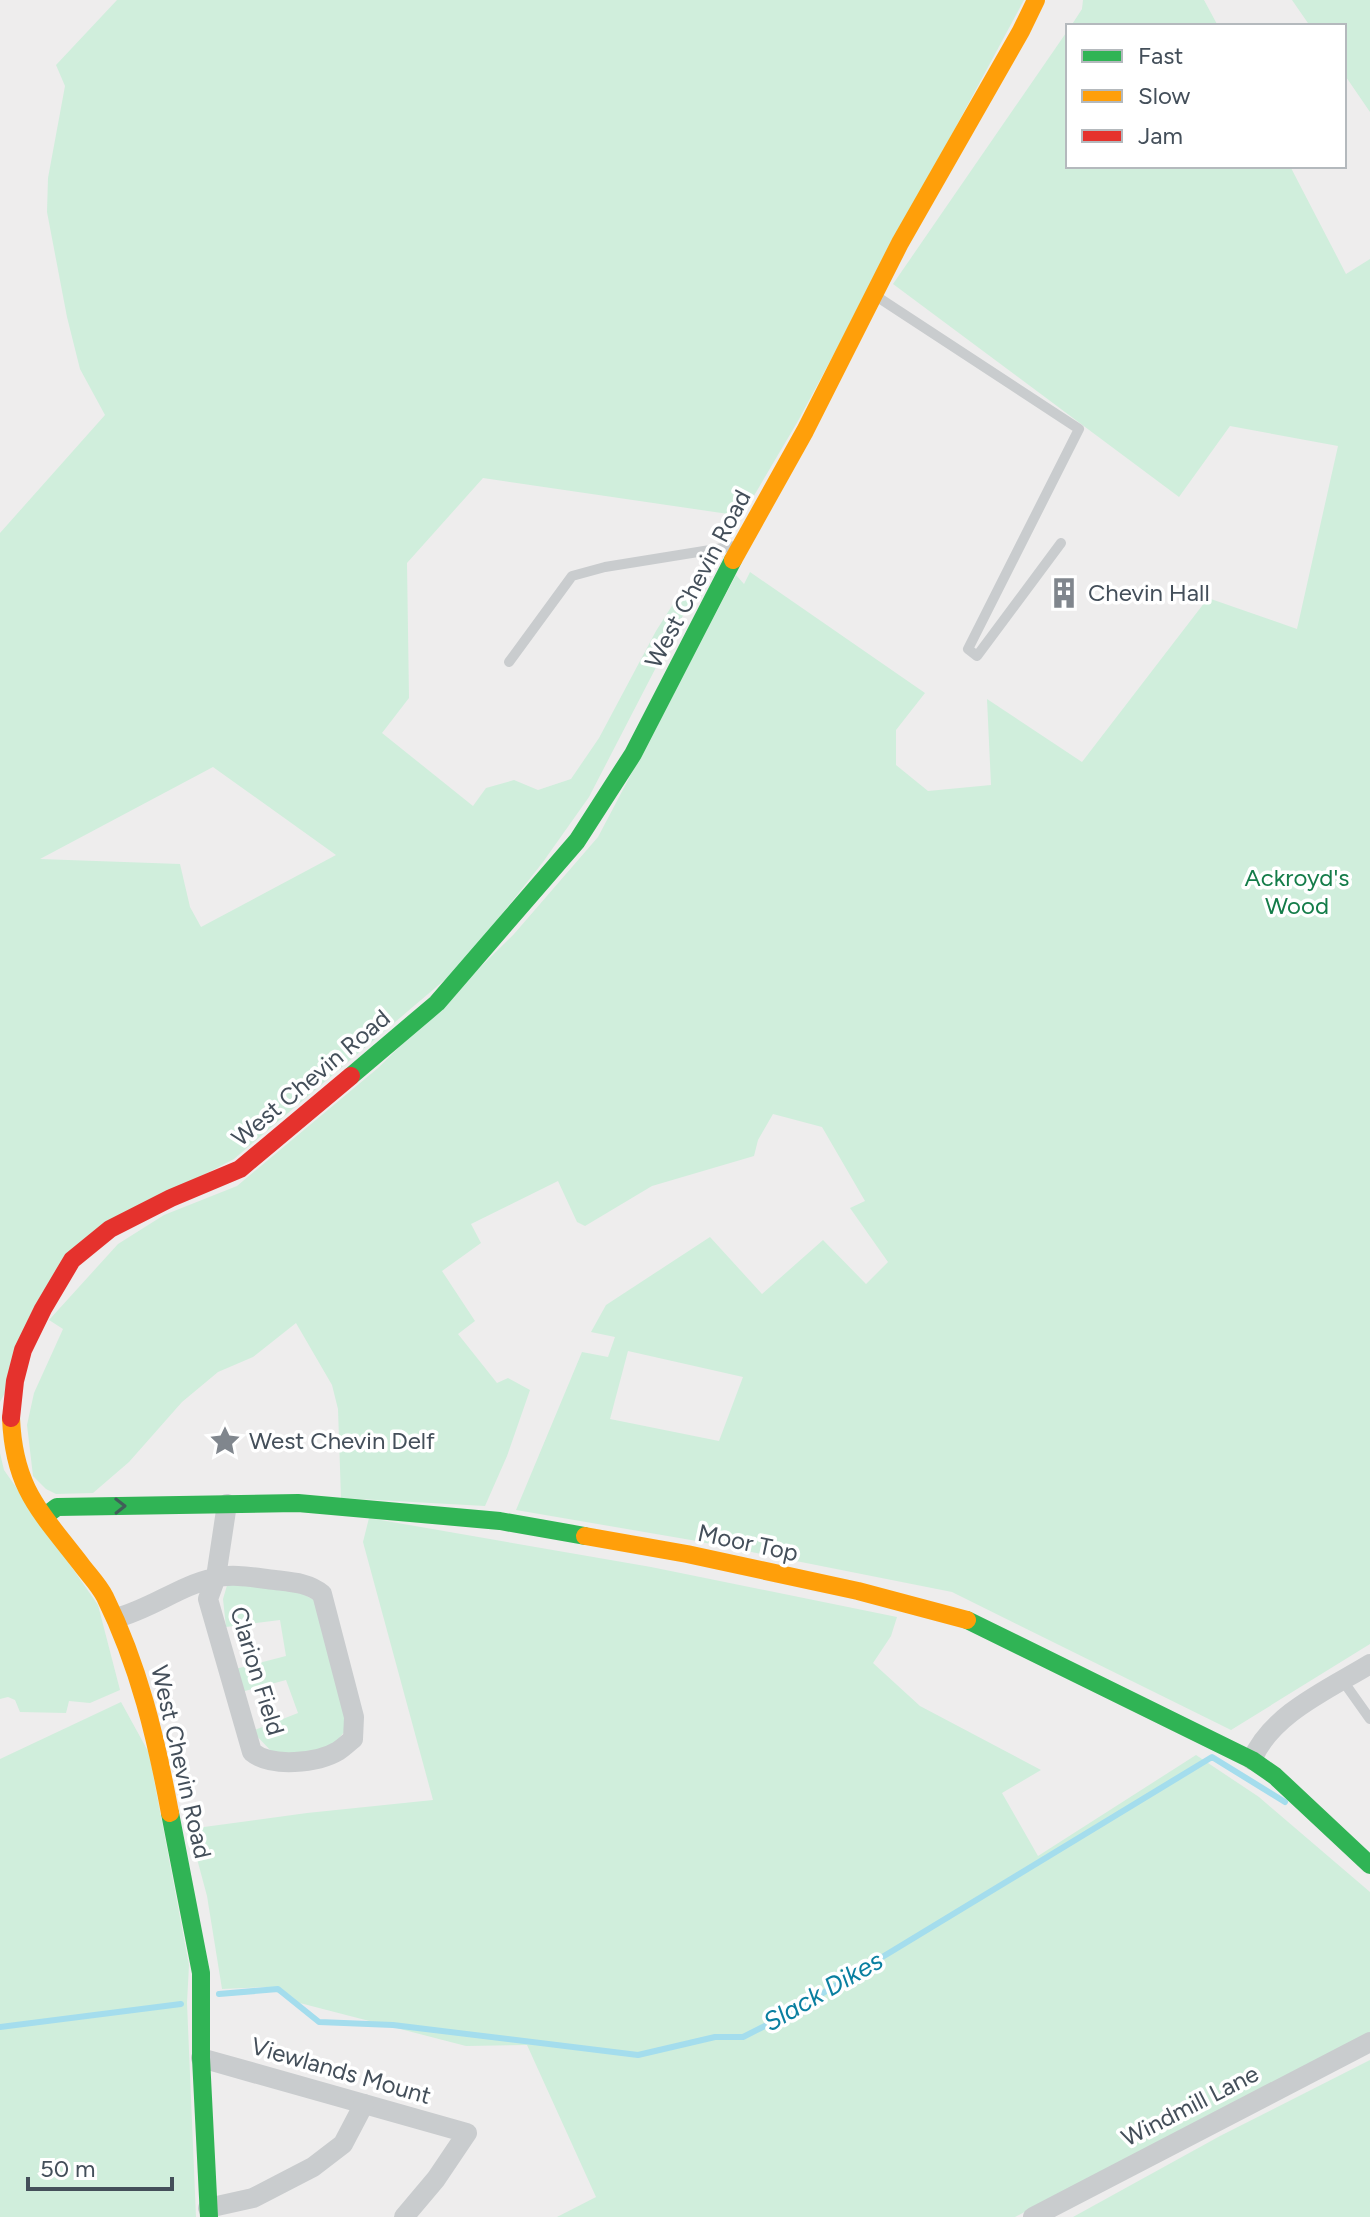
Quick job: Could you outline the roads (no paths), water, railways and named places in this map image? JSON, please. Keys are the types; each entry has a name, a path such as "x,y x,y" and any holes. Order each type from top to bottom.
{"street":[{"name":"West Chevin Road","path":"208,2212 201,2058 201,1973 178,1843 142,1686 116,1618 86,1567 29,1497 18,1470 12,1440 15,1381 23,1350 72,1260 110,1229 171,1198 240,1169 437,1003 577,841 633,754 741,545 805,431 900,243 1036,0"},
{"name":"Moor Top","path":"45,1516 57,1507 298,1503 500,1521 687,1554 858,1591 964,1618 1252,1760 1275,1776 1370,1865"},
{"path":"216,1577 227,1504"},
{"name":"Clarion Field","path":"116,1618 216,1577 296,1582 315,1588 322,1594 354,1717 353,1739 336,1753 290,1763 267,1760 252,1752 208,1599 216,1577"},
{"path":"1252,1760 1260,1742 1289,1715 1370,1664"},
{"name":"Windmill Lane","path":"1033,2217 1370,2042"},
{"name":"Viewlands Mount","path":"201,2058 467,2133 436,2179 404,2217"},
{"path":"208,2212 253,2198 313,2167 343,2144 364,2104"}],"lane":[{"path":"875,295 1079,429 968,649 977,656 1061,543"},
{"path":"509,662 572,576 605,567 741,545"},
{"path":"1343,1681 1370,1719"}],"waterway":[{"name":"Slack Dikes","path":"219,1994 278,1989 319,2022 393,2025 638,2055 715,2037 743,2037 790,2013 1212,1757 1285,1802"},
{"path":"0,2027 181,2004"}],"place":[{"name":"Chevin Hall","path":"1064,593"},
{"name":"West Chevin Delf","path":"225,1441"}],"park label":[{"name":"Ackroyd's Wood","path":"1297,892"}]}
